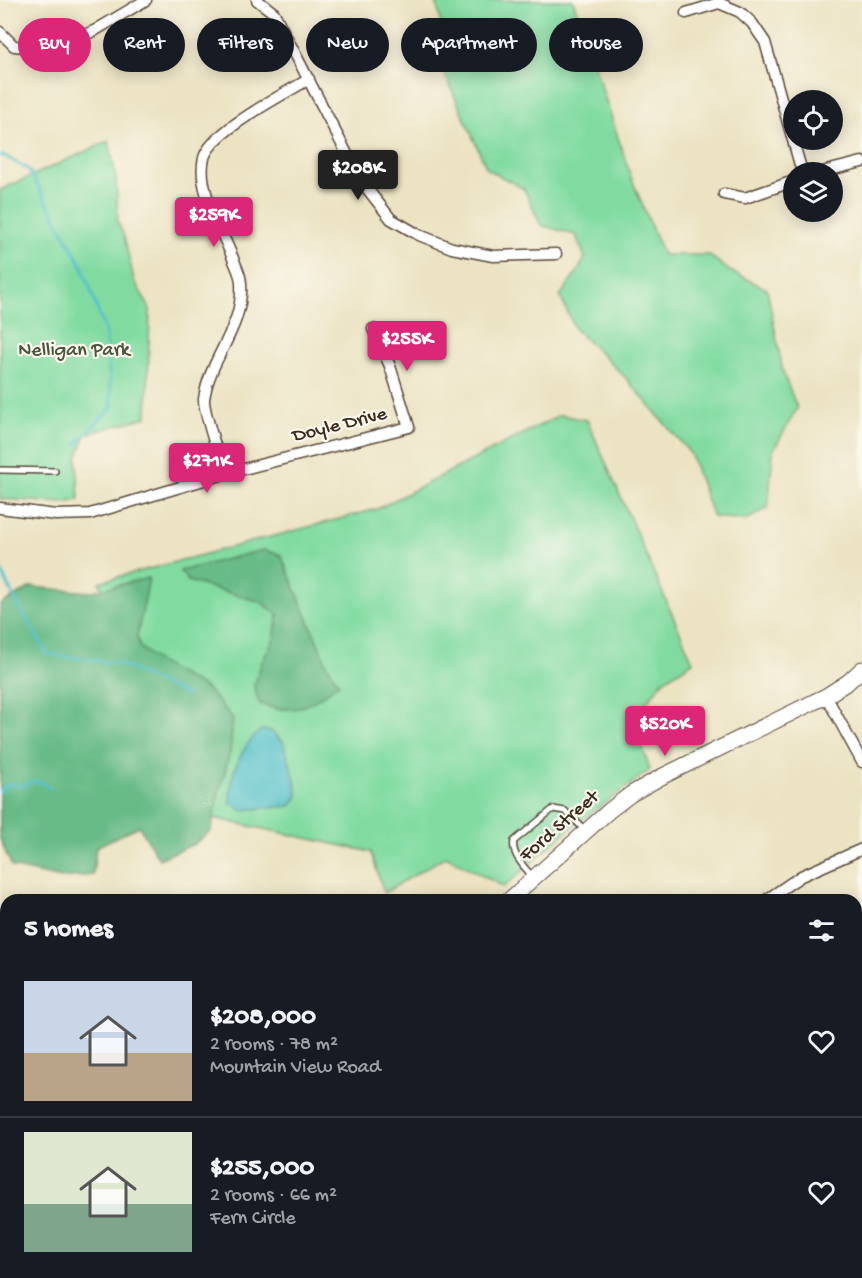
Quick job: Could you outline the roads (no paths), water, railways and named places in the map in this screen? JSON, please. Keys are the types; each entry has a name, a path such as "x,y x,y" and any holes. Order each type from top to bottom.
{"street":[{"path":"0,32 14,46 49,49 94,32 146,0"},
{"path":"257,0 274,13 361,181 391,219 419,235 452,248 493,256 555,254"},
{"path":"686,13 719,3 740,12 752,23 765,42 799,162"},
{"path":"224,474 204,401 212,367 232,333 238,314 241,280 204,190 204,156 221,135 250,113 309,79"},
{"path":"843,167 862,162"},
{"path":"724,194 745,198 783,185"},
{"name":"Doyle Drive","path":"0,508 56,515 90,514 224,474 409,427 390,366 373,329"},
{"name":"Ford Street","path":"516,894 586,831 631,795 663,776 826,696 848,682 862,669"},
{"path":"826,696 862,762"},
{"path":"775,894 801,876 862,849"}],"lane":[{"path":"0,470 55,471"},
{"path":"534,878 515,854 514,841 553,809 565,811 586,831"}],"water":[{"path":"261,730 271,731 283,742 298,796 291,806 241,810 230,802 234,772 242,753"}],"waterway":[{"path":"0,156 3,155 29,170 83,268 106,334 112,407 77,444"},
{"path":"0,567 9,588 47,654 121,664 186,695"},
{"path":"0,791 10,784 24,786 34,781 51,789"}],"park label":[{"name":"Nelligan Park","path":"74,351"}]}
